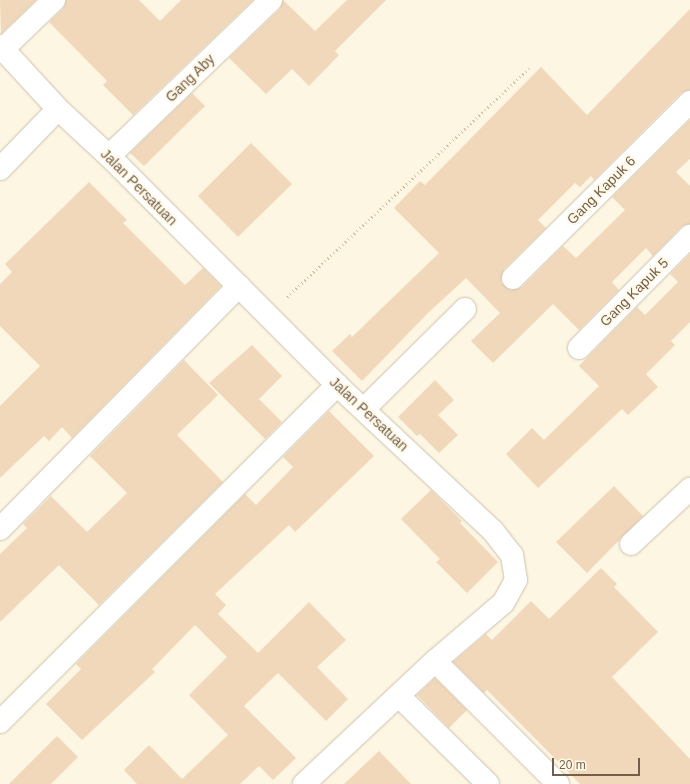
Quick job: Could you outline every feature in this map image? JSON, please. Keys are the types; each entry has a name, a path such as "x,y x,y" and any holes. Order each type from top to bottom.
{"street":[{"path":"1,48 54,0"},
{"name":"Gang Aby","path":"109,156 271,0"},
{"name":"Jalan Persatuan","path":"1,48 58,109 109,156 337,385 493,531 512,555 516,580 503,603 435,661 304,784"},
{"name":"Gang Kapuk 6","path":"513,278 690,102"},
{"path":"0,169 58,109"},
{"name":"Gang Kapuk 5","path":"578,348 690,236"},
{"path":"0,529 238,286"},
{"path":"364,409 465,309"},
{"path":"0,722 337,385"},
{"path":"631,544 690,489"},
{"path":"435,661 556,783"},
{"path":"399,696 488,784"}],"path":[{"path":"267,315 530,67"}],"building":[{"path":"0,0 36,0 1,34"},
{"path":"66,0 139,0 160,21 181,0 253,0 133,115 103,85 107,81 49,22 63,9"},
{"path":"283,0 315,31 347,0 386,0 335,51 339,55 309,86 292,69 266,94 229,58 280,9"},
{"path":"690,9 690,90 681,93 594,180 591,176 580,187 575,183 538,220 546,228 504,269 501,282 510,290 522,287 563,246 576,258 625,210 612,197 690,120 690,159 676,172 690,186 690,224 681,227 653,256 646,248 612,282 619,290 579,330 553,304 493,363 471,341 500,313 466,278 428,313 362,381 332,351 350,334 352,337 439,253 394,208 420,181 425,185 541,67 587,115"},
{"path":"192,93 205,106 144,166 130,153"},
{"path":"251,143 292,184 238,237 198,196"},
{"path":"89,182 127,220 123,223 185,285 203,268 221,286 72,438 62,427 49,441 44,436 0,478 0,406 40,366 0,326 0,284 12,272 5,264"},
{"path":"690,254 690,322 671,341 675,345 646,374 658,387 628,415 622,409 538,488 506,454 532,428 544,440 599,386 579,366 637,307 645,315 678,282 670,274"},
{"path":"252,345 282,376 259,399 282,422 265,439 209,383"},
{"path":"184,360 218,395 177,435 223,482 99,605 59,565 0,622 0,554 27,528 23,524 51,496 87,532 127,493 90,456"},
{"path":"435,380 454,400 438,415 458,435 439,453 420,434 417,436 398,417"},
{"path":"329,411 374,456 295,532 289,525 215,594 226,605 218,614 258,653 309,602 346,640 317,667 348,699 326,721 278,673 244,706 296,758 273,780 259,766 240,784 137,784 124,770 149,745 182,779 228,735 189,695 227,657 195,625 152,669 155,672 82,740 46,704 81,669 76,664 245,494 256,505 293,467 283,457"},
{"path":"614,486 643,516 587,573 556,542"},
{"path":"431,490 462,521 460,523 498,562 467,593 436,562 440,559 401,519"},
{"path":"601,568 617,584 614,587 658,632 612,677 690,759 690,784 580,784 487,690 484,693 453,662 486,634 492,640 531,601 549,619"},
{"path":"435,678 467,710 449,728 417,695"},
{"path":"57,736 78,757 51,784 9,784"},
{"path":"379,751 411,784 344,784"}]}
